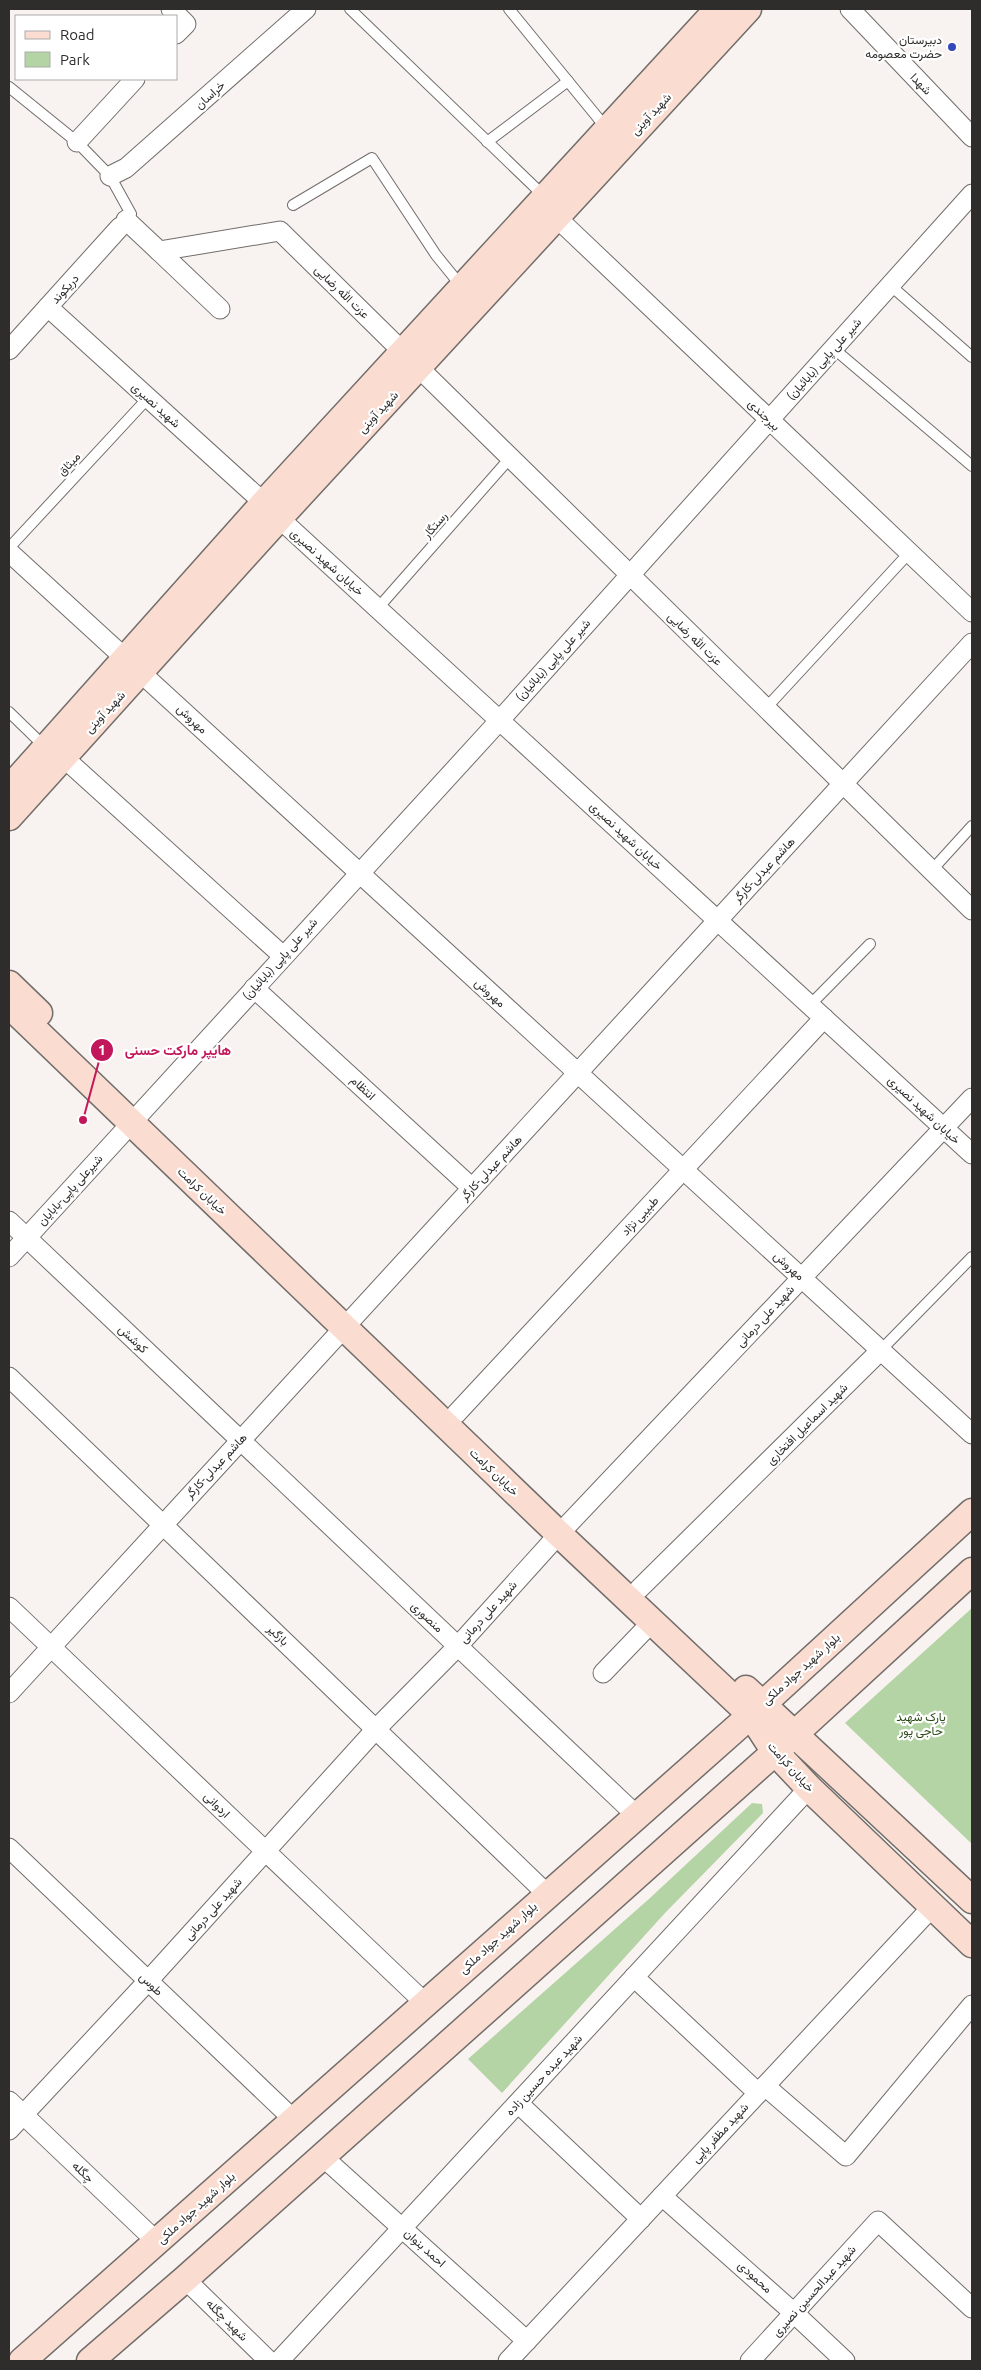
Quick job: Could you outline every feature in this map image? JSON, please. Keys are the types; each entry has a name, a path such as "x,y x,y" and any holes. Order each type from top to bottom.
{"main road":[{"name":"شهید آوینی","path":"411,360 462,288 551,207 607,130 718,9"},
{"name":"شهید آوینی","path":"9,817 54,752 272,510 551,207 748,9"},
{"name":"شهید آوینی","path":"9,789 54,752"},
{"name":"خیابان کرامت","path":"9,984 136,1117"},
{"name":"خیابان کرامت","path":"9,1005 136,1117 564,1528 639,1589 756,1710 775,1752 809,1788 972,1944"},
{"name":"خیابان کرامت","path":"350,1321 456,1414 652,1622 756,1710 794,1734 972,1900"},
{"name":"بلوار شهید جواد ملکی","path":"22,2361 756,1710 972,1512"},
{"path":"90,2361 186,2279 775,1752 972,1571"}],"street":[{"name":"خراسان","path":"110,176 134,162 306,9"},
{"name":"شهدا","path":"850,9 972,137"},
{"path":"178,16 186,24 178,32"},
{"path":"77,142 134,80"},
{"name":"شیر علی پاپی (بابائیان)","path":"136,1117 500,720 972,194"},
{"name":"بیرجندی","path":"551,207 768,420 972,612"},
{"path":"123,223 159,250 220,309"},
{"name":"دریکوند","path":"9,350 123,223"},
{"name":"عزت الله رضایی","path":"159,250 280,231 972,910"},
{"name":"شهید نصیری","path":"48,307 272,510"},
{"name":"خیابان شهید نصیری","path":"272,510 972,1154"},
{"name":"مهروش","path":"9,552 972,1434"},
{"name":"هاشم عبدلی-کارگر","path":"9,1693 972,643"},
{"path":"54,752 283,956"},
{"name":"انتظام","path":"254,988 472,1188"},
{"name":"طبیبی نژاد","path":"456,1414 824,1018"},
{"name":"شهید علی درمانی","path":"9,2130 148,1981 376,1730 458,1646 564,1528 972,1098"},
{"name":"شیرعلی پاپی-بابایان","path":"9,1256 136,1117"},
{"name":"کوشش","path":"9,1221 240,1440"},
{"name":"شهید اسماعیل افتخاری","path":"639,1589 881,1350"},
{"name":"بازگیر","path":"9,1377 547,1894"},
{"name":"منصوری","path":"240,1440 636,1815"},
{"name":"اردوانی","path":"9,1607 424,2003"},
{"path":"603,1672 652,1622"},
{"name":"شهید عبده حسین زاده","path":"279,2361 809,1788"},
{"name":"طوس","path":"9,1848 294,2120"},
{"name":"شهید مظفر پاپی","path":"509,2361 933,1906"},
{"path":"634,1977 761,2090 846,2156 972,2005"},
{"name":"چگله","path":"9,2101 157,2242"},
{"path":"518,2103 641,2219"},
{"name":"احمد بنوان","path":"322,2156 527,2341"},
{"name":"محمودی","path":"662,2196 845,2361"},
{"name":"شهید عبدالحسین نصیری","path":"750,2361 878,2221 972,2308"},
{"name":"شهید چگله","path":"186,2279 269,2361"}],"lane":[{"path":"350,9 551,207"},
{"path":"509,9 607,130"},
{"path":"487,142 568,81"},
{"path":"9,87 77,142 110,176 131,214 123,223"},
{"path":"293,204 372,158 436,255 462,288"},
{"path":"890,285 972,357"},
{"path":"833,348 972,466"},
{"name":"میثاق","path":"9,548 148,398"},
{"name":"رستگار","path":"378,608 510,458"},
{"path":"766,708 909,553"},
{"path":"9,712 54,752"},
{"path":"932,870 972,826"},
{"path":"810,1005 870,944"},
{"name":"شهید اسماعیل افتخاری","path":"881,1350 972,1258"}],"green space":[{"name":"پارک شهید حاجی پور","path":"972,1608 972,1844 845,1723"},
{"path":"752,1803 762,1804 763,1813 665,1913 502,2093 468,2059 650,1898"}],"place":[{"name":"دبیرستان حضرت معصومه","path":"952,47"},
{"name":"هایپر مارکت حسنی","path":"83,1120"}]}
